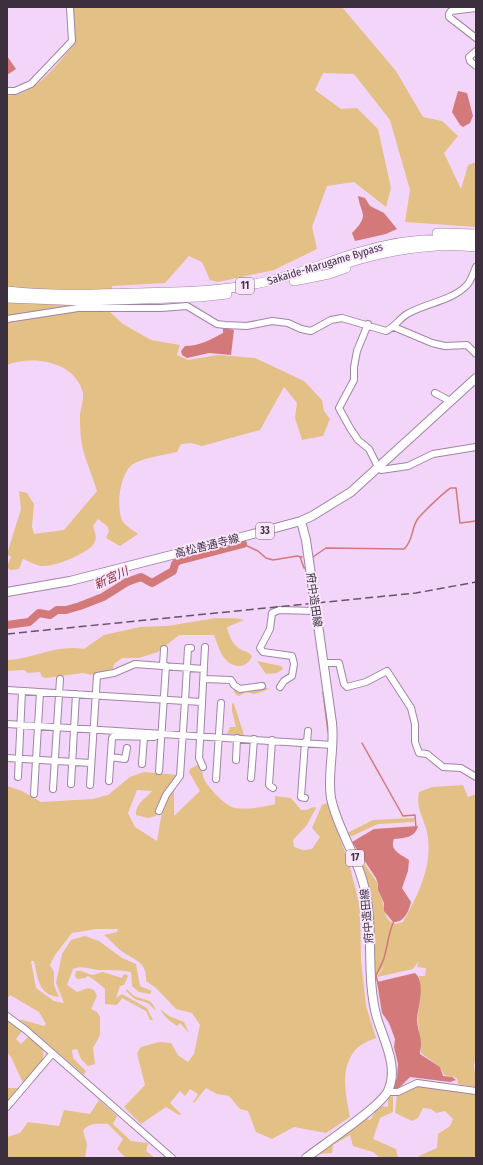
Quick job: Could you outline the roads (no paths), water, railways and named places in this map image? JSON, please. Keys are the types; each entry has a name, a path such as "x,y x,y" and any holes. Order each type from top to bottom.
{"highway":[{"path":"304,271 338,254 381,241 437,233 476,234"},
{"name":"Sakaide-Marugame Bypass","path":"7,291 42,294 78,301 170,292 224,289 266,282 385,245 438,238 476,241"},
{"name":"Sakaide-Marugame Bypass","path":"7,298 78,301 200,298 254,290 294,281 353,261 387,252 442,246 476,247"},
{"name":"11","path":"294,281 329,274 363,263 416,253 441,251 476,254"}],"main road":[{"name":"高松善通寺線","path":"7,592 70,581 301,521 351,492 476,378"},
{"name":"府中造田線","path":"301,521 306,540 332,723 333,745 330,790 335,811 365,887 373,998 389,1052 392,1071 388,1092"},
{"path":"306,1158 372,1108 388,1092"}],"street":[{"path":"7,91 15,91 31,84 72,41 70,7"},
{"path":"476,8 451,11 449,14 449,17 476,38"},
{"path":"476,51 469,57 470,61 476,66"},
{"path":"7,319 78,301 161,308 187,306 217,324 247,326 272,321 288,323 301,329 311,331 338,318 368,324 386,331 394,327 397,321 409,313 448,297 467,286 476,267"},
{"path":"368,324 356,351 354,380 339,408 358,440 373,455 378,467 382,470 386,470 408,466 433,454 476,447"},
{"path":"394,327 432,344 445,346 467,345 476,354"},
{"path":"435,393 450,401"},
{"path":"280,687 284,681 292,676 294,664 292,656 264,652 260,648 270,629 272,613 279,610 315,611"},
{"path":"203,767 199,758 205,647"},
{"path":"159,811 166,795 180,776 188,648 191,648"},
{"path":"159,771 164,700 164,649"},
{"path":"323,663 339,663 344,684 347,687 366,682 387,671 411,708 415,724 415,742 419,753 426,754 443,767 461,768 476,777"},
{"path":"90,785 97,676 114,673 135,664 204,668"},
{"path":"53,789 60,679"},
{"path":"204,679 231,680 234,685 240,688 262,686"},
{"path":"7,690 202,702"},
{"path":"18,777 22,691"},
{"path":"34,794 40,692"},
{"path":"71,784 76,694"},
{"path":"216,778 221,703"},
{"path":"7,724 183,734 333,745"},
{"path":"305,798 301,797 308,731"},
{"path":"109,781 112,738 114,736 154,737 162,733"},
{"path":"142,764 144,737"},
{"path":"236,760 237,738"},
{"path":"251,778 254,739"},
{"path":"272,740 269,785 272,788"},
{"path":"111,757 125,759 127,748"},
{"path":"7,758 91,763"},
{"path":"7,1016 41,1044 164,1155 172,1158"},
{"path":"7,1107 52,1054"},
{"path":"388,1092 398,1092 410,1085 422,1083 476,1090"}],"waterway":[{"path":"313,557 326,548 404,549 409,542 417,520 433,503 451,488 456,488 460,523 476,521"},
{"path":"243,544 258,551 266,558 273,560 297,556 302,557"},
{"name":"新宮川","path":"7,625 29,622 39,613 50,615 57,610 66,610 80,606 103,597 127,582 141,577 152,583 173,571 175,564 178,561 243,544"},
{"path":"300,557 304,568 306,568 311,608"},
{"path":"323,692 328,732"},
{"path":"362,743 403,816 415,815 416,828"},
{"path":"378,983 376,976 384,958 390,930 394,921"}],"railway":[{"path":"7,634 416,593 476,582"}]}
